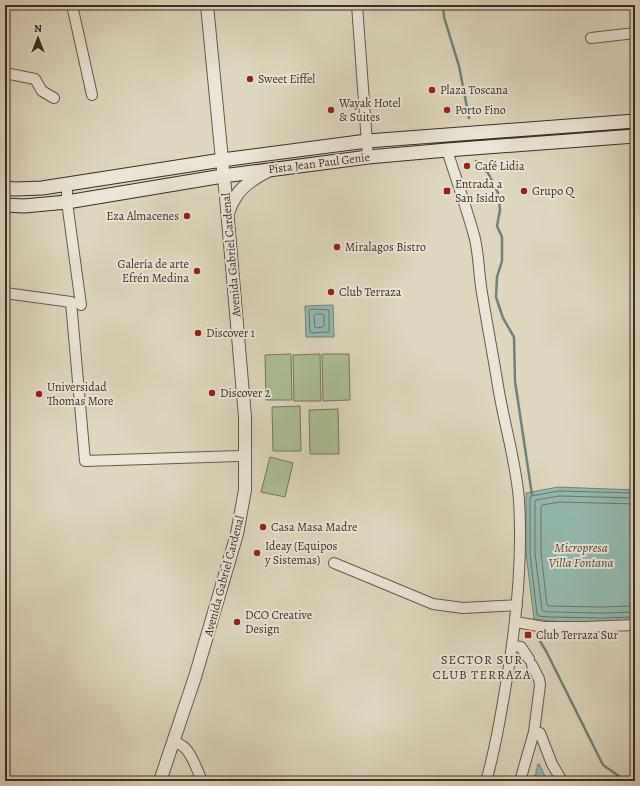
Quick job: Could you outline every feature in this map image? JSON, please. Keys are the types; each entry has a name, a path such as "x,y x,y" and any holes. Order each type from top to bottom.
{"main road":[{"name":"Pista Jean Paul Genie","path":"5,188 42,188 222,160 367,141 635,121"},
{"path":"447,150 449,144 455,141 499,137 526,129"},
{"name":"Pista Jean Paul Genie","path":"5,205 24,206 67,202 224,176 368,157 635,136"},
{"path":"417,137 439,143 447,150"}],"street":[{"path":"72,5 92,95"},
{"name":"Avenida Gabriel Cardenal","path":"160,781 195,677 237,534 245,490 245,417 228,214 206,5"},
{"path":"357,5 368,157"},
{"path":"592,38 635,33"},
{"path":"5,73 35,79 42,91 54,98"},
{"path":"447,150 475,240 499,395 514,462 518,500 520,540 518,605 496,746 486,781"},
{"path":"228,214 235,197 240,190 254,179 273,169"},
{"path":"66,184 67,202 81,305"},
{"path":"5,293 71,302 85,461 239,456 246,454"},
{"path":"334,564 433,604 463,608 518,605"},
{"path":"516,622 544,626 586,627 635,625"},
{"path":"512,646 521,646 539,680 540,685 534,732 520,781"},
{"path":"534,732 540,733 552,764 562,781"},
{"path":"174,741 184,747 191,756 202,781"}],"green space":[{"path":"291,354 292,400 266,400 265,355"},
{"path":"320,354 321,401 294,401 293,355"},
{"path":"322,354 349,354 350,400 323,401"},
{"path":"300,406 301,451 273,451 272,407"},
{"path":"338,409 339,454 310,454 309,410"},
{"path":"270,457 293,463 285,497 261,492"}],"water":[{"path":"333,305 334,337 306,337 305,306"},
{"name":"Micropresa Villa Fontana","path":"558,487 635,490 635,621 571,622 534,619 526,553 526,493"},
{"path":"539,764 547,780 545,781 542,779 542,781 538,781 539,779 534,775 536,775 537,765"}],"waterway":[{"path":"443,5 444,17 459,66 469,118"},
{"path":"476,161 488,173 498,193 500,210 497,226 502,237 502,261 497,277 496,297 503,318 514,337 515,381 532,495"},
{"path":"543,629 540,641 603,765 626,781"}],"place":[{"name":"Sweet Eiffel","path":"250,79"},
{"name":"Plaza Toscana","path":"432,90"},
{"name":"Wayak Hotel & Suites","path":"331,110"},
{"name":"Porto Fino","path":"447,110"},
{"name":"Café Lidia","path":"467,166"},
{"name":"Entrada a San Isidro","path":"447,191"},
{"name":"Grupo Q","path":"524,191"},
{"name":"Eza Almacenes","path":"187,216"},
{"name":"Miralagos Bistro","path":"337,247"},
{"name":"Galería de arte Efrén Medina","path":"197,271"},
{"name":"Club Terraza","path":"331,292"},
{"name":"Discover 1","path":"198,333"},
{"name":"Discover 2","path":"212,393"},
{"name":"Universidad Thomas More","path":"39,394"},
{"name":"Casa Masa Madre","path":"263,527"},
{"name":"Ideay (Equipos y Sistemas)","path":"257,553"},
{"name":"DCO Creative Design","path":"237,622"},
{"name":"Club Terraza Sur","path":"528,635"}],"district":[{"name":"SECTOR SUR CLUB TERRAZA","path":"482,666"}]}
